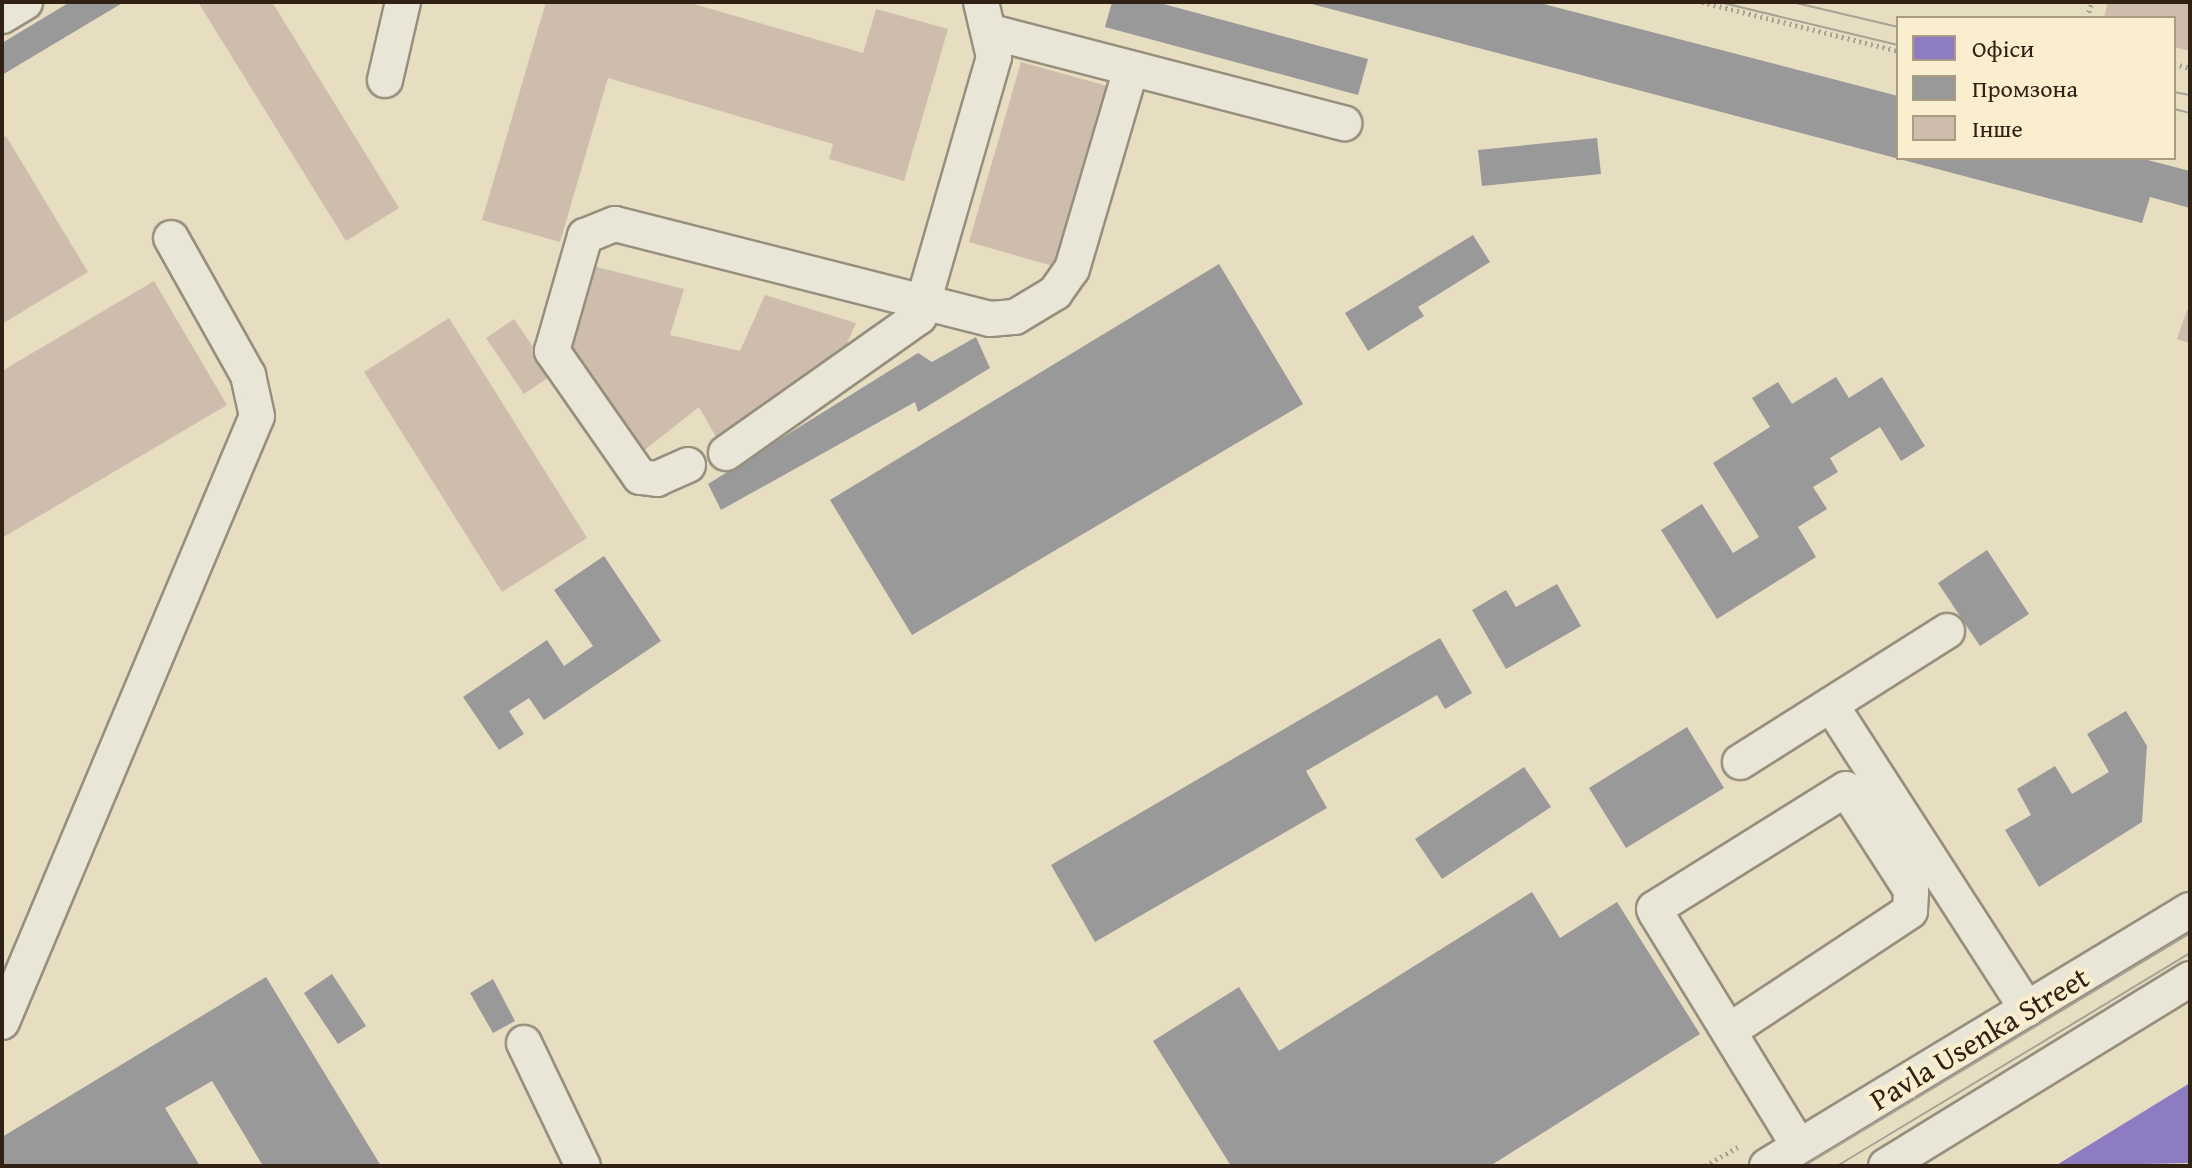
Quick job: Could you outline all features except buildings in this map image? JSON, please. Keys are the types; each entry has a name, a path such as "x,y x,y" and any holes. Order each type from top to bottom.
{"street":[{"path":"2,16 25,2"},
{"path":"385,80 403,2"},
{"path":"986,17 1131,68 1344,123"},
{"path":"726,453 908,330 925,298 994,57 986,17"},
{"path":"688,465 657,479 640,477 552,351 577,251 597,226 615,224 925,298 1000,321 1043,302 1065,282 1131,68"},
{"path":"2,1022 257,416 248,375 171,238"},
{"path":"1740,762 1947,631"},
{"path":"1831,705 2027,1009"},
{"path":"1729,1031 1910,911 1911,890 1846,789 1655,905 1729,1031 1799,1146"},
{"name":"Pavla Usenka Street","path":"1767,1166 2190,910"},
{"name":"Pavla Usenka Street","path":"1886,1166 2190,979"},
{"path":"524,1043 583,1166"}],"path":[{"path":"1702,2 1896,50"}],"tram line":[{"path":"1719,2 1896,45"},
{"path":"1792,2 1896,27"},
{"path":"2176,92 2190,95"},
{"path":"2176,110 2190,113"},
{"path":"1804,1166 2190,933"},
{"path":"1837,1166 2190,953"}]}
